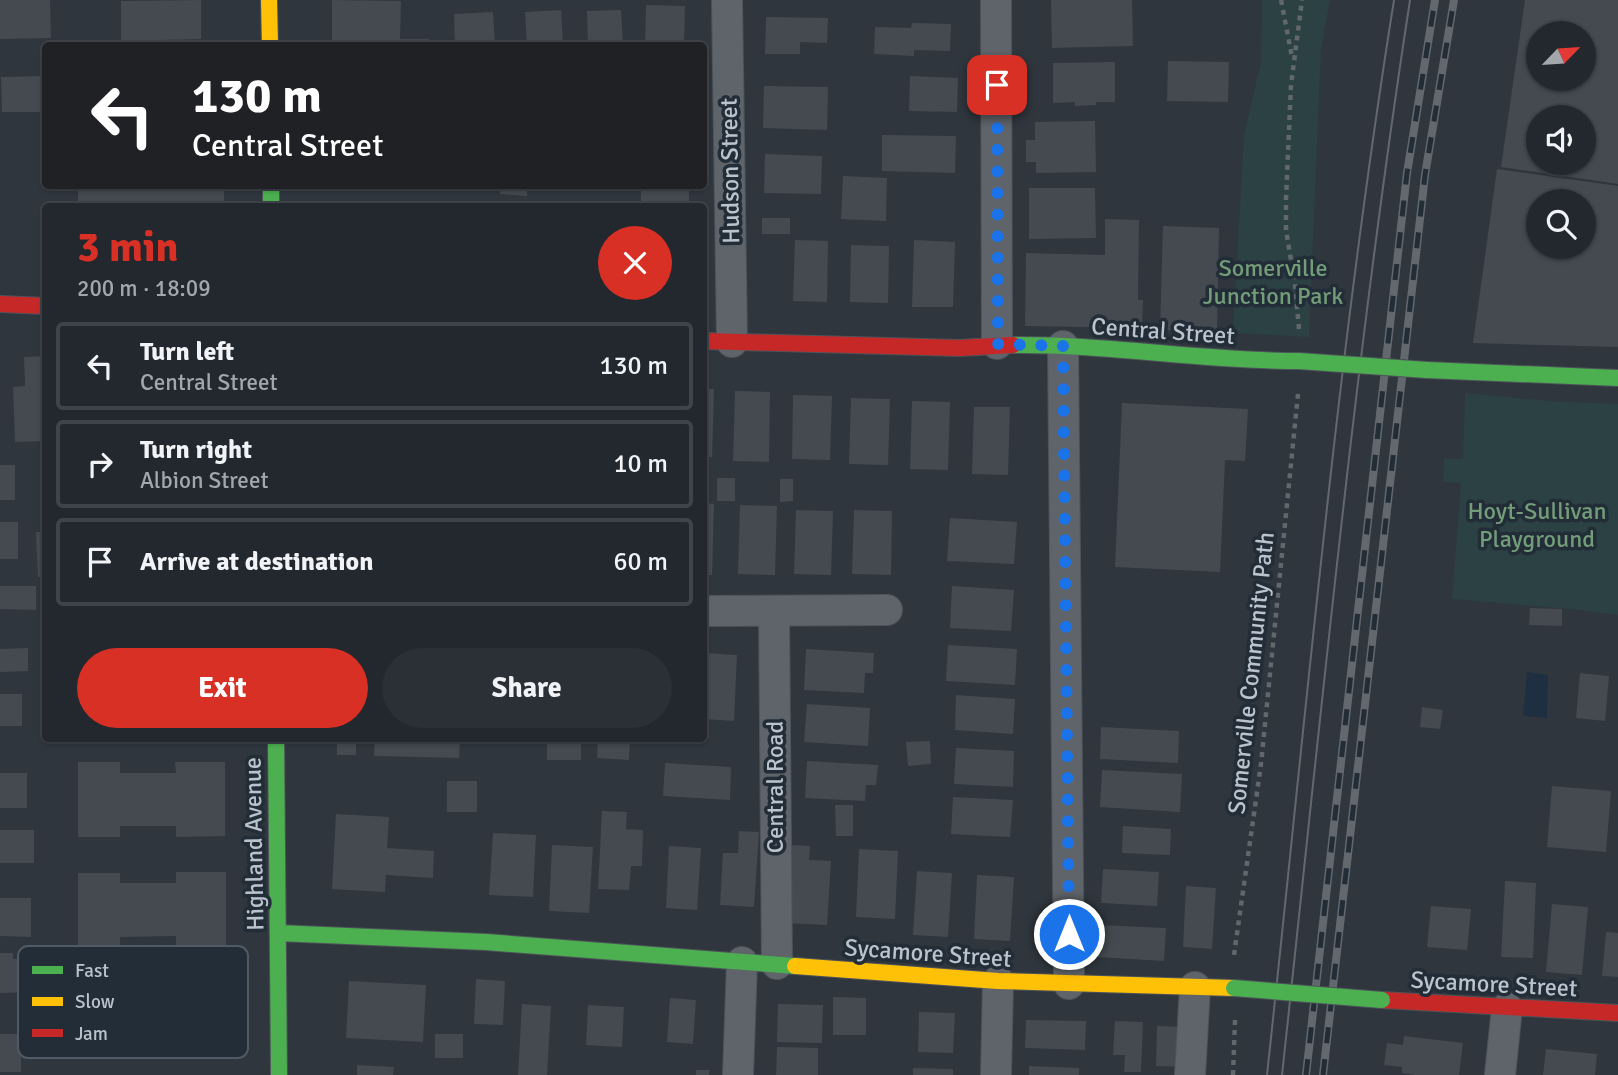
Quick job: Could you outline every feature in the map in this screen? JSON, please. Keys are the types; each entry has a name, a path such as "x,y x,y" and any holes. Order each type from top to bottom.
{"street":[{"path":"270,0 270,42"},
{"name":"Hudson Street","path":"718,341 727,0"},
{"path":"996,0 998,344"},
{"path":"0,304 42,306"},
{"name":"Central Street","path":"718,341 959,348 998,344 1063,346 1226,360 1299,361 1427,370 1618,378"},
{"path":"1063,346 1069,984"},
{"path":"707,611 887,610"},
{"name":"Central Road","path":"774,611 777,964"},
{"name":"Highland Avenue","path":"276,742 279,1075"},
{"name":"Sycamore Street","path":"278,933 486,942 998,981 1234,988 1382,1000 1618,1013"},
{"path":"738,1075 742,962"},
{"path":"996,1075 998,981"},
{"path":"1190,1075 1195,987"},
{"path":"1500,1075 1507,1008"}],"path":[{"path":"1281,0 1293,65"},
{"path":"1299,337 1299,311 1286,217 1293,65 1302,0"},
{"name":"Somerville Community Path","path":"1233,966 1262,751 1299,383"},
{"path":"1233,1075 1235,1012"}],"green space":[{"name":"Somerville Junction Park","path":"1262,0 1330,0 1321,49 1309,337 1233,333 1244,135 1261,62"},
{"name":"Hoyt-Sullivan Playground","path":"1465,393 1618,404 1618,615 1452,599 1461,483 1443,482 1444,459 1463,459"}],"water":[{"path":"1527,672 1548,675 1547,718 1523,716"}],"building":[{"path":"0,0 50,0 51,38 0,39"},
{"path":"201,0 201,39 121,41 121,1"},
{"path":"332,0 401,1 400,39 429,39 429,42 332,42"},
{"path":"1051,0 1132,0 1133,46 1052,48"},
{"path":"1525,0 1618,0 1618,184 1556,175 1596,175 1596,105 1526,105 1526,171 1501,167"},
{"path":"646,5 685,6 684,42 645,42"},
{"path":"561,10 563,42 527,42 525,12"},
{"path":"621,10 623,42 588,42 587,11"},
{"path":"493,12 495,42 455,42 454,14"},
{"path":"766,17 828,18 827,43 800,42 800,54 765,54"},
{"path":"912,23 951,24 950,51 914,50 914,56 874,54 875,27 911,28"},
{"path":"1168,61 1229,62 1228,102 1167,101"},
{"path":"1115,62 1115,102 1075,106 1075,102 1053,103 1053,63"},
{"path":"42,76 42,112 2,112 1,77"},
{"path":"910,76 958,78 957,112 909,111"},
{"path":"764,86 828,87 827,130 763,128"},
{"path":"1095,121 1096,172 1036,173 1036,162 1026,162 1026,140 1035,140 1035,122"},
{"path":"882,135 956,136 955,173 882,171"},
{"path":"765,154 822,156 821,194 764,193"},
{"path":"1497,169 1618,186 1618,347 1473,343"},
{"path":"843,176 887,178 886,221 841,219"},
{"path":"1029,188 1095,188 1096,238 1029,239"},
{"path":"78,189 224,189 224,203 78,203"},
{"path":"501,189 527,189 527,196 500,194"},
{"path":"641,189 689,189 689,201 641,201"},
{"path":"762,218 790,218 790,234 762,234"},
{"path":"1105,219 1139,220 1138,300 1143,300 1142,328 1025,326 1026,253 1105,255"},
{"path":"1163,226 1219,228 1217,331 1160,330"},
{"path":"795,240 828,241 827,302 793,301"},
{"path":"914,240 955,242 953,307 912,307"},
{"path":"851,245 889,246 888,303 850,302"},
{"path":"42,356 42,441 15,442 13,387 25,386 24,357"},
{"path":"707,389 714,389 712,457 707,457"},
{"path":"735,391 770,392 769,462 733,461"},
{"path":"793,395 832,396 830,460 792,459"},
{"path":"851,398 890,399 888,465 849,464"},
{"path":"912,401 950,402 948,470 910,469"},
{"path":"1122,403 1248,409 1245,461 1225,460 1220,572 1115,567"},
{"path":"974,407 1010,407 1008,475 972,474"},
{"path":"0,465 15,465 15,500 0,500"},
{"path":"717,478 735,478 735,501 717,501"},
{"path":"780,479 793,479 793,501 780,502"},
{"path":"707,503 714,504 712,575 707,575"},
{"path":"740,505 777,506 775,575 738,574"},
{"path":"796,510 833,511 831,575 794,574"},
{"path":"854,510 892,511 891,575 852,574"},
{"path":"950,518 1017,522 1014,564 947,561"},
{"path":"0,522 18,522 18,559 0,559"},
{"path":"36,532 42,532 42,577 38,577"},
{"path":"0,586 36,586 36,610 0,609"},
{"path":"952,586 1014,590 1011,631 950,628"},
{"path":"1530,608 1562,609 1562,626 1529,625"},
{"path":"948,645 1017,649 1015,685 946,681"},
{"path":"28,648 28,671 0,672 0,649"},
{"path":"806,649 874,653 873,673 865,673 864,693 804,690"},
{"path":"707,653 737,655 734,721 707,719"},
{"path":"1580,673 1609,676 1605,721 1576,718"},
{"path":"0,694 22,694 22,726 0,726"},
{"path":"956,695 1015,699 1013,734 955,730"},
{"path":"807,704 870,708 868,746 804,742"},
{"path":"1422,707 1443,710 1440,729 1420,727"},
{"path":"1101,727 1179,731 1178,763 1100,759"},
{"path":"930,741 931,764 908,766 906,742"},
{"path":"337,742 356,742 356,755 337,755"},
{"path":"375,742 460,742 459,758 374,756"},
{"path":"547,742 581,742 581,760 547,760"},
{"path":"598,742 630,742 629,760 597,758"},
{"path":"956,748 1014,751 1013,787 954,784"},
{"path":"807,761 878,765 876,785 866,785 865,801 805,798"},
{"path":"78,762 120,762 120,773 176,773 175,762 225,762 225,836 176,837 176,826 120,826 120,837 78,837"},
{"path":"665,763 731,767 730,800 663,796"},
{"path":"1102,770 1182,774 1180,812 1100,807"},
{"path":"0,773 27,773 27,808 0,808"},
{"path":"447,781 477,781 477,812 447,812"},
{"path":"1552,786 1611,791 1606,852 1547,847"},
{"path":"953,797 1013,800 1010,837 951,834"},
{"path":"835,805 853,805 853,836 836,836"},
{"path":"602,811 627,812 626,829 643,830 642,866 631,866 629,890 598,889"},
{"path":"336,814 389,817 387,848 434,851 433,878 386,875 385,892 332,889"},
{"path":"1123,826 1171,829 1170,855 1122,853"},
{"path":"0,830 34,830 34,863 0,863"},
{"path":"739,831 759,832 754,907 720,905 723,853 738,853"},
{"path":"493,833 536,835 533,897 489,895"},
{"path":"552,845 593,847 589,913 549,911"},
{"path":"790,845 810,846 809,860 831,861 827,925 786,923"},
{"path":"669,846 701,848 697,910 666,908"},
{"path":"859,849 898,851 895,919 856,917"},
{"path":"1103,869 1159,872 1157,906 1101,903"},
{"path":"917,871 952,873 948,937 913,935"},
{"path":"176,872 226,872 226,946 176,946 176,936 120,937 120,946 78,946 78,873 120,873 120,883 176,883"},
{"path":"977,875 1014,877 1010,941 974,939"},
{"path":"1505,881 1536,883 1533,958 1501,957"},
{"path":"1186,886 1216,888 1212,949 1183,947"},
{"path":"0,898 31,898 31,937 0,936"},
{"path":"1552,904 1588,907 1582,975 1546,972"},
{"path":"1431,906 1471,909 1467,950 1427,947"},
{"path":"1098,925 1166,928 1164,961 1096,957"},
{"path":"1606,932 1618,933 1618,977 1602,976"},
{"path":"0,953 13,953 13,959 18,959 18,992 0,993"},
{"path":"476,979 505,981 503,1025 474,1024"},
{"path":"349,981 426,985 423,1042 346,1038"},
{"path":"833,997 866,998 866,1035 833,1035"},
{"path":"670,998 696,1000 693,1044 667,1042"},
{"path":"522,1004 551,1006 547,1075 518,1075"},
{"path":"778,1004 823,1005 822,1043 777,1042"},
{"path":"588,1005 624,1007 622,1047 586,1045"},
{"path":"919,1012 955,1013 953,1053 918,1052"},
{"path":"1026,1020 1086,1021 1085,1050 1025,1048"},
{"path":"1115,1021 1143,1022 1141,1072 1124,1072 1125,1055 1113,1055"},
{"path":"1157,1026 1187,1027 1186,1067 1156,1066"},
{"path":"0,1034 18,1034 21,1072 0,1072"},
{"path":"435,1034 463,1034 463,1058 435,1058"},
{"path":"1404,1036 1463,1043 1459,1075 1415,1075 1402,1073 1402,1067 1384,1065 1387,1043 1403,1045"},
{"path":"777,1047 818,1048 818,1075 776,1075"},
{"path":"1546,1049 1597,1054 1595,1075 1543,1075"},
{"path":"357,1065 394,1067 393,1075 357,1075"},
{"path":"1029,1066 1079,1068 1079,1075 1029,1075"},
{"path":"913,1068 953,1069 953,1075 913,1075"},
{"path":"696,1070 710,1070 709,1075 696,1075"}],"tram line":[{"path":"1267,1075 1339,402 1394,0"},
{"path":"1282,1075 1356,402 1410,0"}],"railway":[{"path":"1306,1075 1407,173 1435,0"},
{"path":"1323,1075 1425,175 1454,0"}],"traffic: fast":[{"path":"271,189 271,203"},
{"path":"1013,345 1299,361"},
{"path":"1299,361 1427,370"},
{"path":"1427,370 1618,378"},
{"path":"276,742 279,1075"},
{"path":"278,933 486,942 795,966"},
{"path":"1234,988 1382,1000"}],"traffic: slow":[{"path":"269,0 270,42"},
{"path":"795,966 998,981 1234,988"}],"traffic: jam":[{"path":"0,304 42,306"},
{"path":"707,341 959,348 1013,345"},
{"path":"1382,1000 1618,1013"}],"route":[{"path":"997,85 998,344 1063,346 1069,934"}]}
